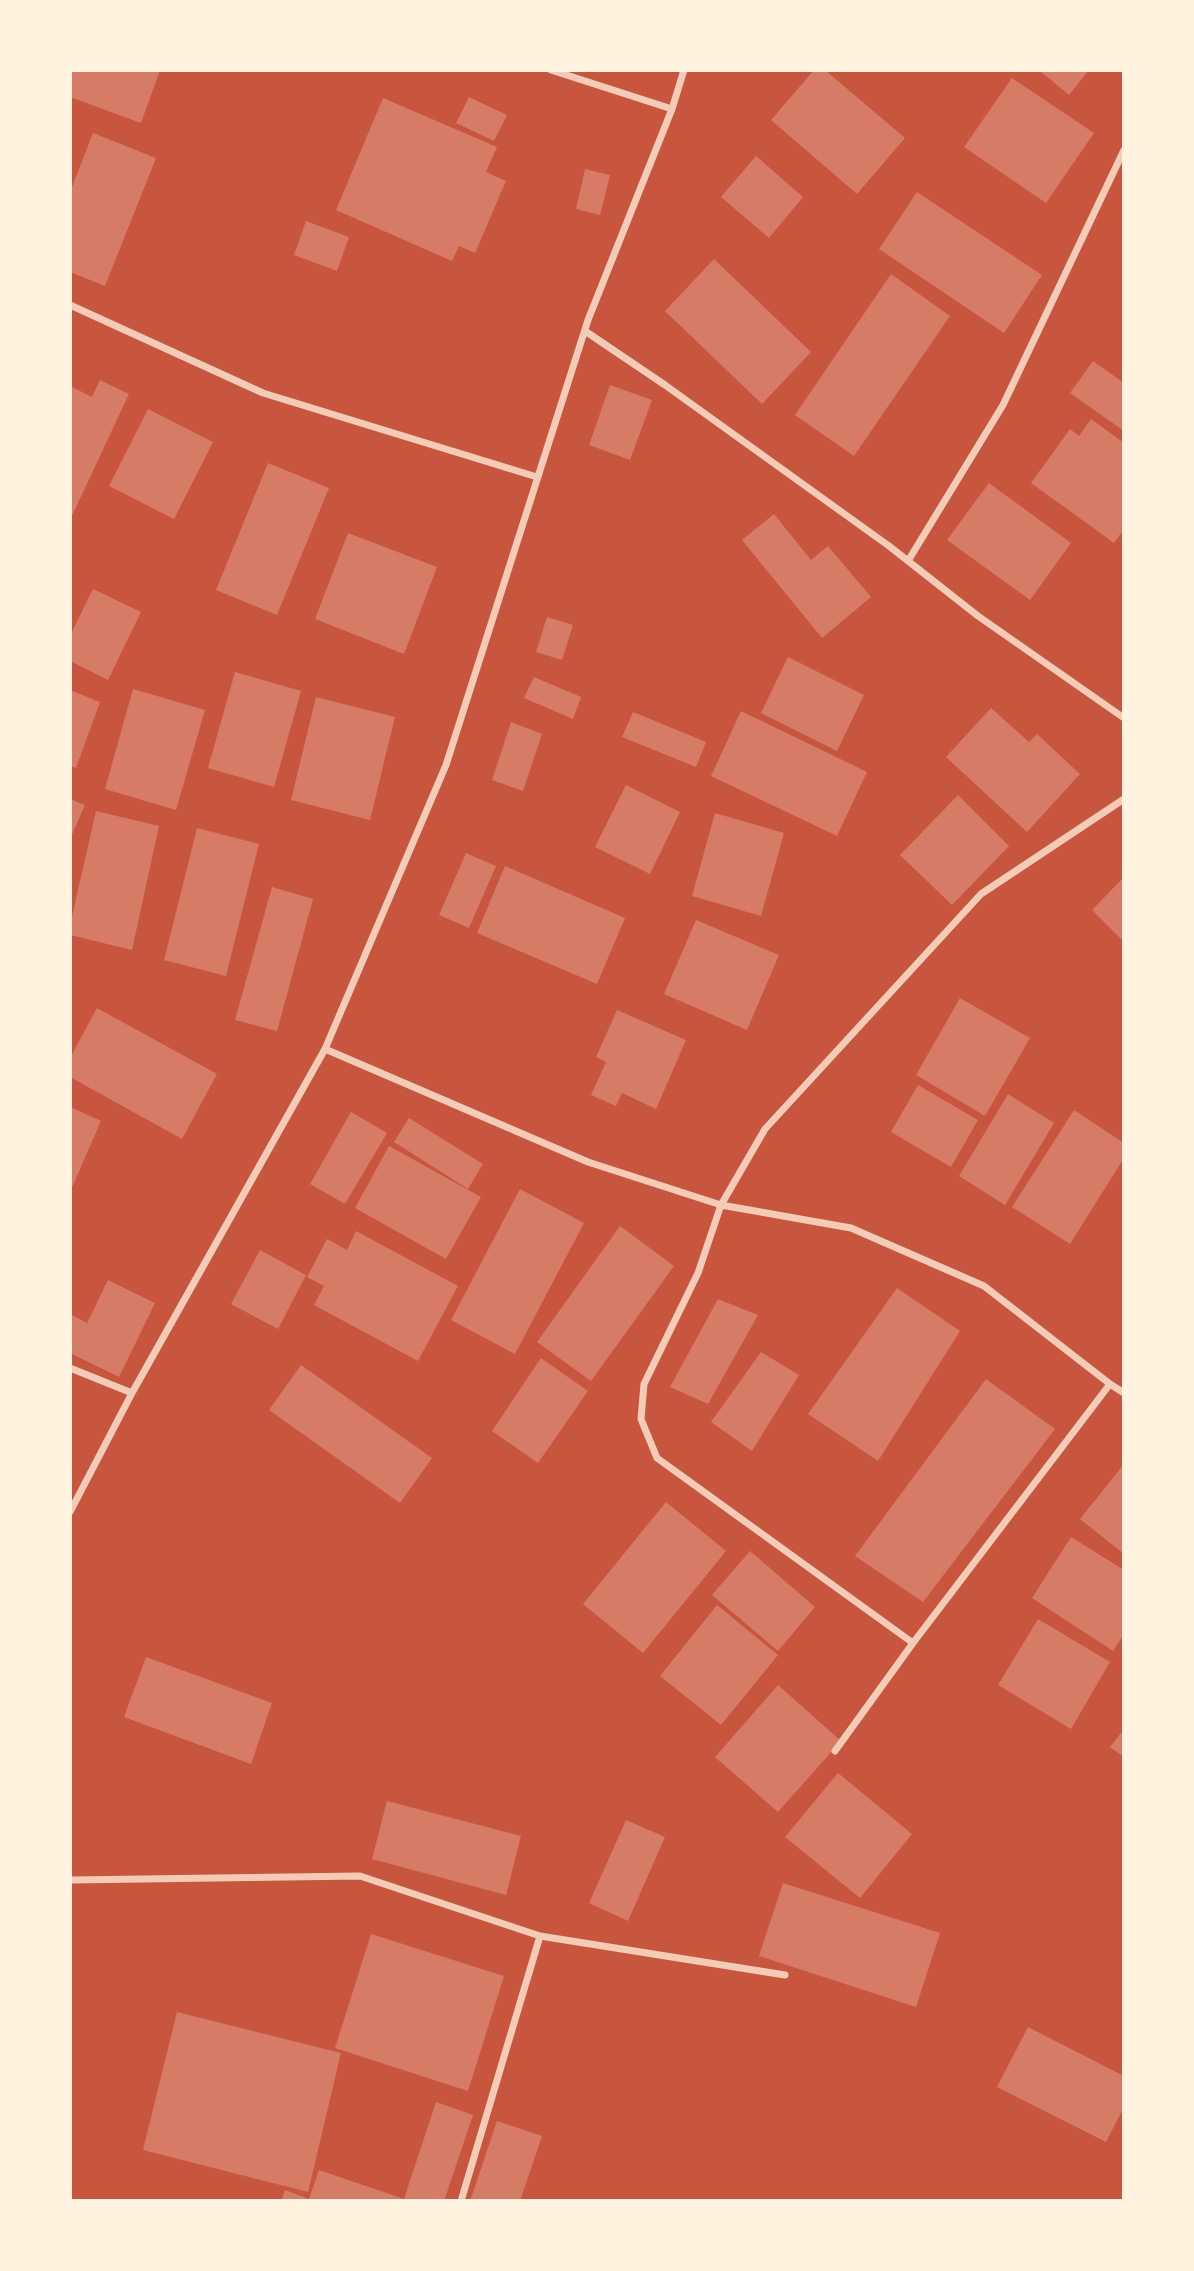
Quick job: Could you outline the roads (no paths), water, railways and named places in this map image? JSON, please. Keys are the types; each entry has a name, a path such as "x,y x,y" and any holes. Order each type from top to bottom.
{"street":[{"path":"551,70 672,109"},
{"path":"70,1512 132,1393 325,1049 446,765 585,331 672,109 684,70"},
{"path":"908,561 1003,405 1124,150"},
{"path":"70,305 262,393 537,477"},
{"path":"585,331 908,561 978,616 1124,718"},
{"path":"913,1643 657,1458 641,1419 644,1384 698,1273 721,1205 765,1129 981,894 1124,799"},
{"path":"325,1049 588,1162 721,1205 851,1228 984,1286 1124,1393"},
{"path":"70,1368 132,1393"},
{"path":"835,1751 913,1643 1110,1384"},
{"path":"70,1880 360,1876 540,1936 785,1975"},
{"path":"461,2201 540,1936"}]}
